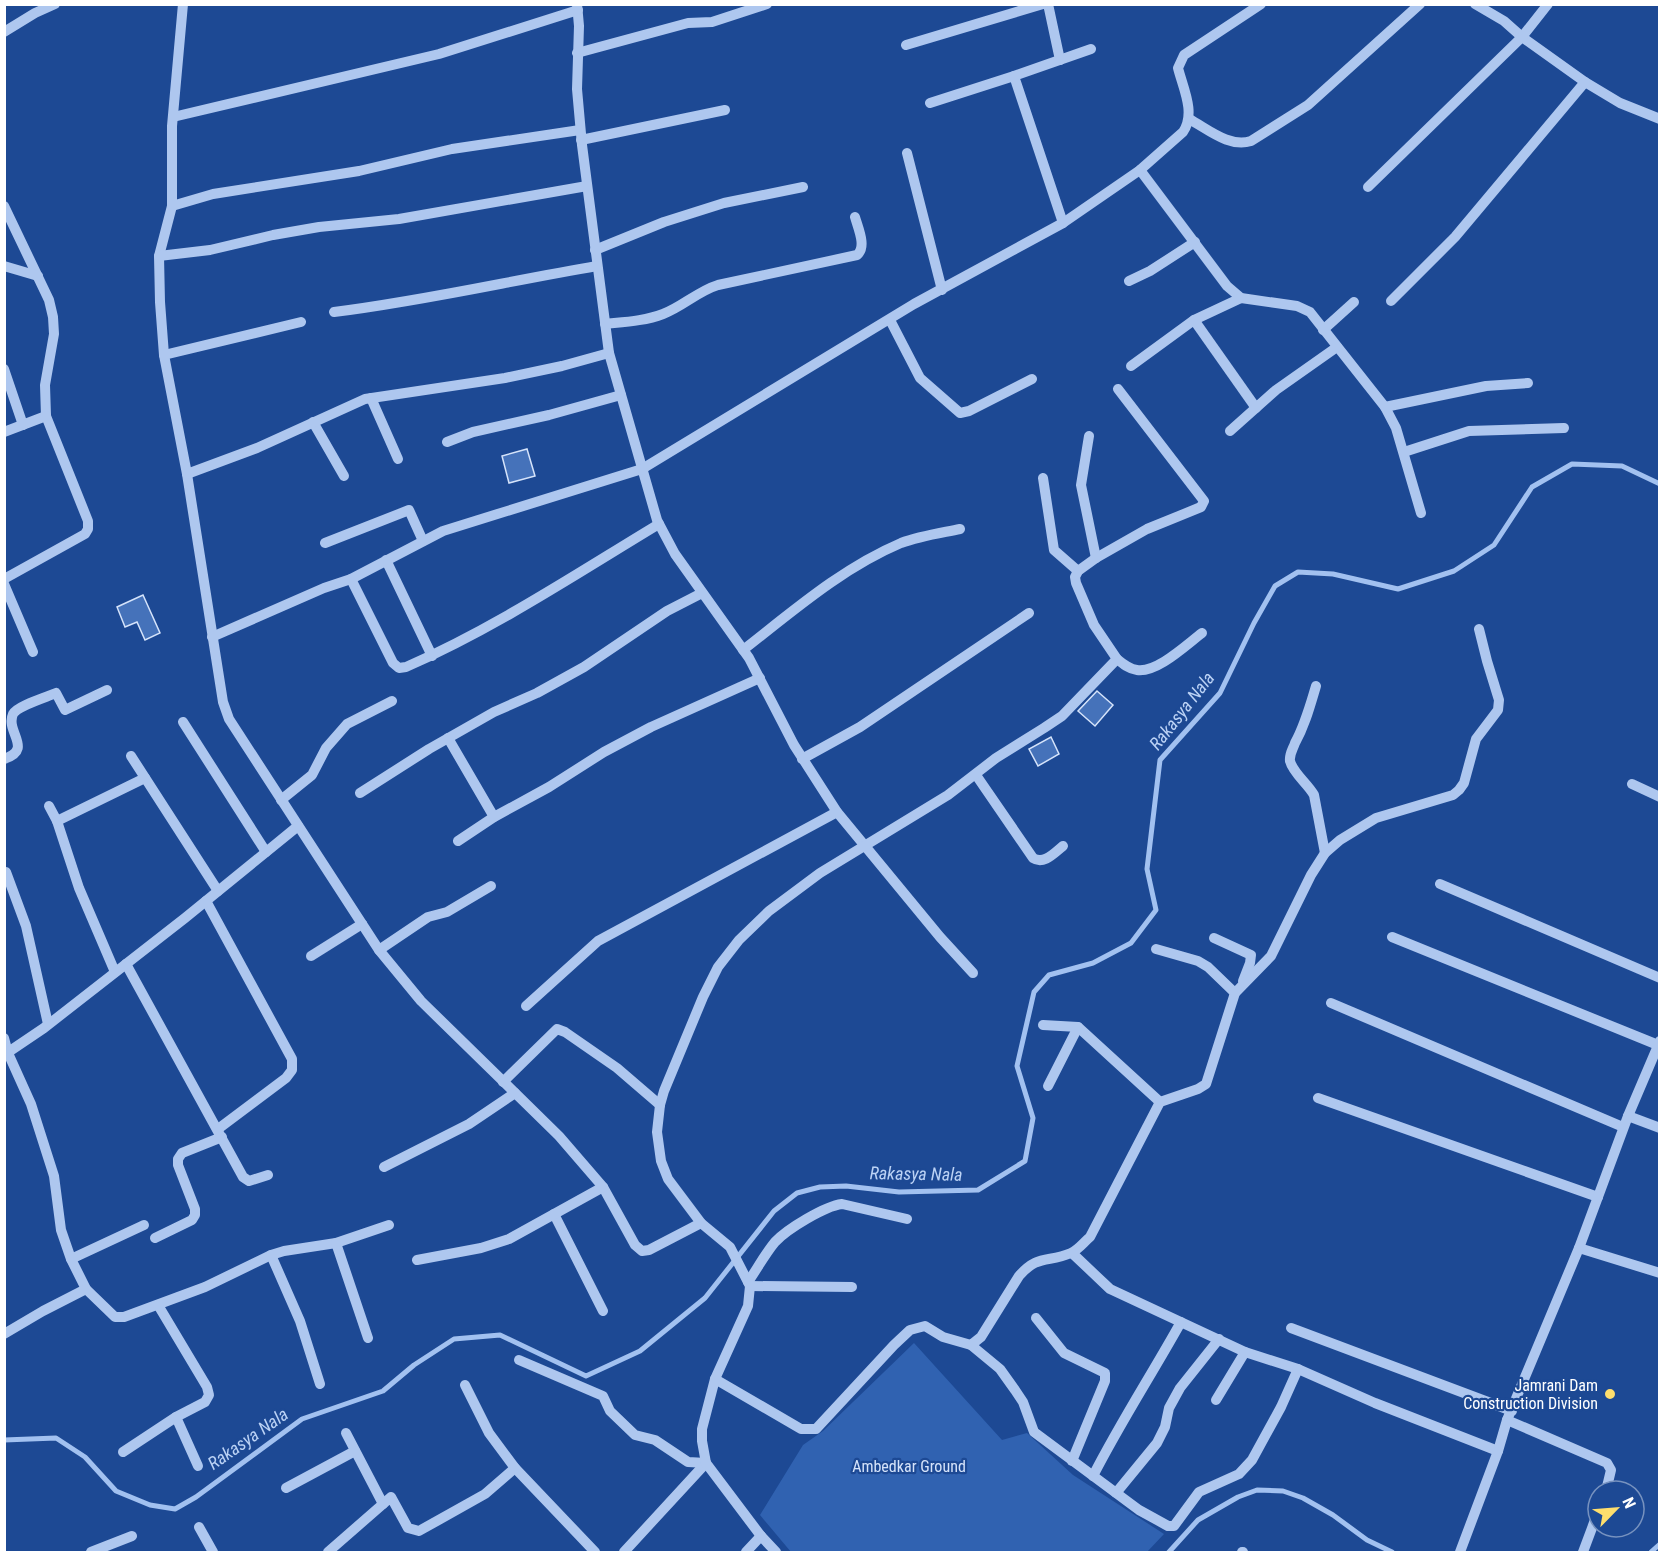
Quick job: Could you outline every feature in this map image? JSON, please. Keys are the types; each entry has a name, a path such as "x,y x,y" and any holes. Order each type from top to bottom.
{"street":[{"path":"4,32 55,4"},
{"path":"183,4 173,117 172,206 159,256 164,355 187,474 223,702 229,719 379,950 421,1001 559,1136 603,1187 635,1245 642,1251 649,1250 701,1223"},
{"path":"577,53 688,23 712,22 767,4"},
{"path":"906,45 1043,4"},
{"path":"1048,4 1060,60"},
{"path":"212,637 324,588 351,579 443,531 642,469 890,320 1063,223 1140,170 1183,132 1187,126 1190,111 1178,68 1179,61 1184,55 1261,4"},
{"path":"1189,118 1232,142 1240,144 1251,141 1308,105 1420,4"},
{"path":"1475,4 1504,21 1522,37 1585,82 1620,103 1659,118"},
{"path":"1368,187 1522,37 1548,4"},
{"path":"173,117 439,54 578,8 577,88 581,135 609,353 659,525 675,554 743,650 802,759 837,812 940,937 973,973"},
{"path":"930,103 1091,49"},
{"path":"1014,76 1063,223"},
{"path":"1391,301 1455,237 1585,82"},
{"path":"172,206 213,194 359,171 452,149 581,135 725,110"},
{"path":"907,153 942,291"},
{"path":"1140,170 1227,286 1241,298 1304,308 1310,312 1385,407 1396,428 1404,452 1420,513"},
{"path":"159,256 210,250 319,227 399,219 474,204 587,186"},
{"path":"595,250 664,222 724,203 803,187"},
{"path":"4,206 49,300 54,334 45,385 46,416 88,521 85,534 4,579"},
{"path":"605,324 649,319 665,314 697,293 718,285 857,255 861,252 862,246 855,217"},
{"path":"1129,280 1149,271 1195,242"},
{"path":"4,266 38,276"},
{"path":"334,312 391,305 597,266"},
{"path":"1131,366 1194,320 1241,298"},
{"path":"1323,330 1354,303"},
{"path":"890,320 920,378 960,413 969,411 1032,379"},
{"path":"1194,320 1256,408"},
{"path":"164,355 301,322"},
{"path":"1230,431 1276,390 1336,347"},
{"path":"187,474 257,448 370,398 506,378 609,353"},
{"path":"4,369 23,424"},
{"path":"1385,407 1486,386 1527,383"},
{"path":"1118,389 1204,501 1204,505 1147,529 1096,558 1078,571 1075,577 1076,583 1094,625 1117,659 1127,667 1137,670 1154,668 1202,633"},
{"path":"447,442 473,432 549,415 621,395"},
{"path":"370,398 398,459"},
{"path":"4,432 46,416"},
{"path":"313,422 344,476"},
{"path":"1404,452 1469,431 1564,428"},
{"path":"1089,436 1081,485 1096,558"},
{"path":"1042,478 1054,550 1078,571"},
{"path":"326,543 409,510 423,541"},
{"path":"351,579 393,663 399,668 406,667 450,648 580,575 659,525"},
{"path":"743,650 819,590 866,562 902,543 960,529"},
{"path":"386,560 432,656"},
{"path":"4,584 33,652"},
{"path":"360,793 494,712 537,693 584,667 666,611 702,592"},
{"path":"802,759 860,727 1029,613"},
{"path":"1238,988 1271,956 1311,875 1325,853 1340,840 1376,818 1453,795 1460,790 1476,739 1498,710 1499,699 1479,629"},
{"path":"776,1552 761,1536 706,1462 702,1430 714,1379 748,1306 748,1282 730,1247 701,1223 668,1179 661,1161 657,1132 660,1104 703,997 718,967 739,940 787,896 912,818 976,775 996,758 1062,716 1117,659"},
{"path":"458,840 604,752 651,727 760,678"},
{"path":"1316,686 1306,724 1290,753 1290,760 1314,795 1325,853"},
{"path":"4,759 17,752 18,746 12,721 13,714 19,708 56,693 65,710 107,690"},
{"path":"281,800 312,775 326,747 347,724 392,700"},
{"path":"183,722 266,852"},
{"path":"448,738 494,818"},
{"path":"131,756 218,891"},
{"path":"976,775 1033,858 1043,861 1063,846"},
{"path":"57,821 145,778"},
{"path":"1632,784 1659,797"},
{"path":"49,806 57,821 79,888 115,972"},
{"path":"526,1006 598,941 837,812"},
{"path":"6,1054 126,964 298,826"},
{"path":"6,872 26,926 48,1024"},
{"path":"1440,884 1659,978"},
{"path":"379,950 428,917 442,914 492,886"},
{"path":"155,1238 192,1220 195,1215 195,1209 178,1166 178,1159 182,1153 220,1133 286,1078 292,1070 292,1059 206,901"},
{"path":"311,956 362,924"},
{"path":"1392,937 1659,1043 1623,1127 1579,1248 1510,1415 1460,1552"},
{"path":"972,1345 981,1337 1026,1268 1035,1262 1072,1253 1090,1237 1160,1102 1206,1084 1251,955 1214,938"},
{"path":"1156,949 1203,964 1238,988"},
{"path":"126,964 243,1177 249,1181 268,1175"},
{"path":"1331,1003 1623,1127"},
{"path":"1043,1024 1078,1027 1160,1102"},
{"path":"1048,1086 1078,1027"},
{"path":"504,1082 557,1029 565,1032 617,1068 660,1104"},
{"path":"4,1038 6,1054 31,1104 51,1165 61,1230 70,1259 86,1289 115,1317 124,1317 205,1287 271,1255 336,1243 389,1225"},
{"path":"384,1167 470,1124 515,1093"},
{"path":"1318,1098 1598,1197"},
{"path":"1628,1116 1659,1128"},
{"path":"417,1260 481,1248 509,1239 603,1187"},
{"path":"748,1282 776,1241 833,1205 842,1204 907,1219"},
{"path":"554,1214 603,1311"},
{"path":"70,1259 144,1225"},
{"path":"336,1243 368,1338"},
{"path":"1579,1248 1659,1273"},
{"path":"1072,1253 1110,1289 1245,1352 1298,1369 1375,1403 1498,1451"},
{"path":"271,1255 300,1321 320,1384"},
{"path":"748,1282 852,1287"},
{"path":"4,1334 42,1311 86,1289"},
{"path":"123,1452 176,1417 205,1402 209,1395 207,1387 158,1305"},
{"path":"1036,1318 1064,1353 1105,1373 1105,1381 1072,1461"},
{"path":"1093,1476 1120,1422 1143,1390 1181,1322"},
{"path":"714,1379 801,1428 809,1430 822,1424 910,1330 925,1326 943,1337 972,1345 1000,1369 1015,1390 1023,1402 1034,1432 1139,1510 1168,1526 1174,1526 1199,1492 1239,1474 1252,1460 1281,1407 1298,1369"},
{"path":"1291,1328 1510,1415 1607,1463 1611,1470 1609,1479"},
{"path":"1116,1493 1157,1443 1165,1427 1169,1408 1180,1388 1219,1339"},
{"path":"1216,1400 1245,1352"},
{"path":"519,1360 603,1396 610,1411 635,1435 655,1440 688,1462 706,1462"},
{"path":"465,1385 489,1433 515,1468 595,1552"},
{"path":"176,1417 198,1466"},
{"path":"346,1433 383,1504"},
{"path":"286,1488 355,1451"},
{"path":"624,1552 706,1462"},
{"path":"328,1552 391,1497 408,1528 419,1531 485,1494 515,1468"},
{"path":"199,1527 213,1552"},
{"path":"92,1552 132,1536"},
{"path":"746,1552 761,1536"}],"green space":[{"name":"Ambedkar Ground","path":"914,1343 1002,1440 1027,1433 1073,1475 1164,1534 1147,1552 791,1552 760,1515 803,1445 823,1431"}],"building":[{"path":"527,449 535,476 509,483 502,456"},
{"path":"143,595 160,633 145,640 137,622 125,627 117,607"},
{"path":"1097,691 1113,705 1095,726 1078,711"},
{"path":"1051,737 1059,754 1038,766 1029,749"}],"waterway":[{"name":"Rakasya Nala","path":"4,1440 56,1438 85,1457 116,1491 150,1505 175,1509 196,1497 302,1419 383,1391 414,1365 454,1339 500,1335 586,1376 640,1351 705,1298 774,1211 797,1193 820,1187 846,1186 899,1192 978,1190 1025,1161 1033,1118 1017,1066 1034,992 1049,975 1093,963 1131,943 1156,910 1147,869 1160,760 1220,693 1275,586 1298,572 1333,574 1398,589 1454,571 1494,545 1532,487 1572,464 1622,466 1660,484"},
{"path":"1169,1552 1198,1520 1238,1497 1257,1490 1283,1491 1303,1498 1333,1515 1367,1540 1392,1552"},
{"path":"1651,1552 1660,1544"}],"place":[{"name":"Jamrani Dam Construction Division","path":"1610,1394"}]}
